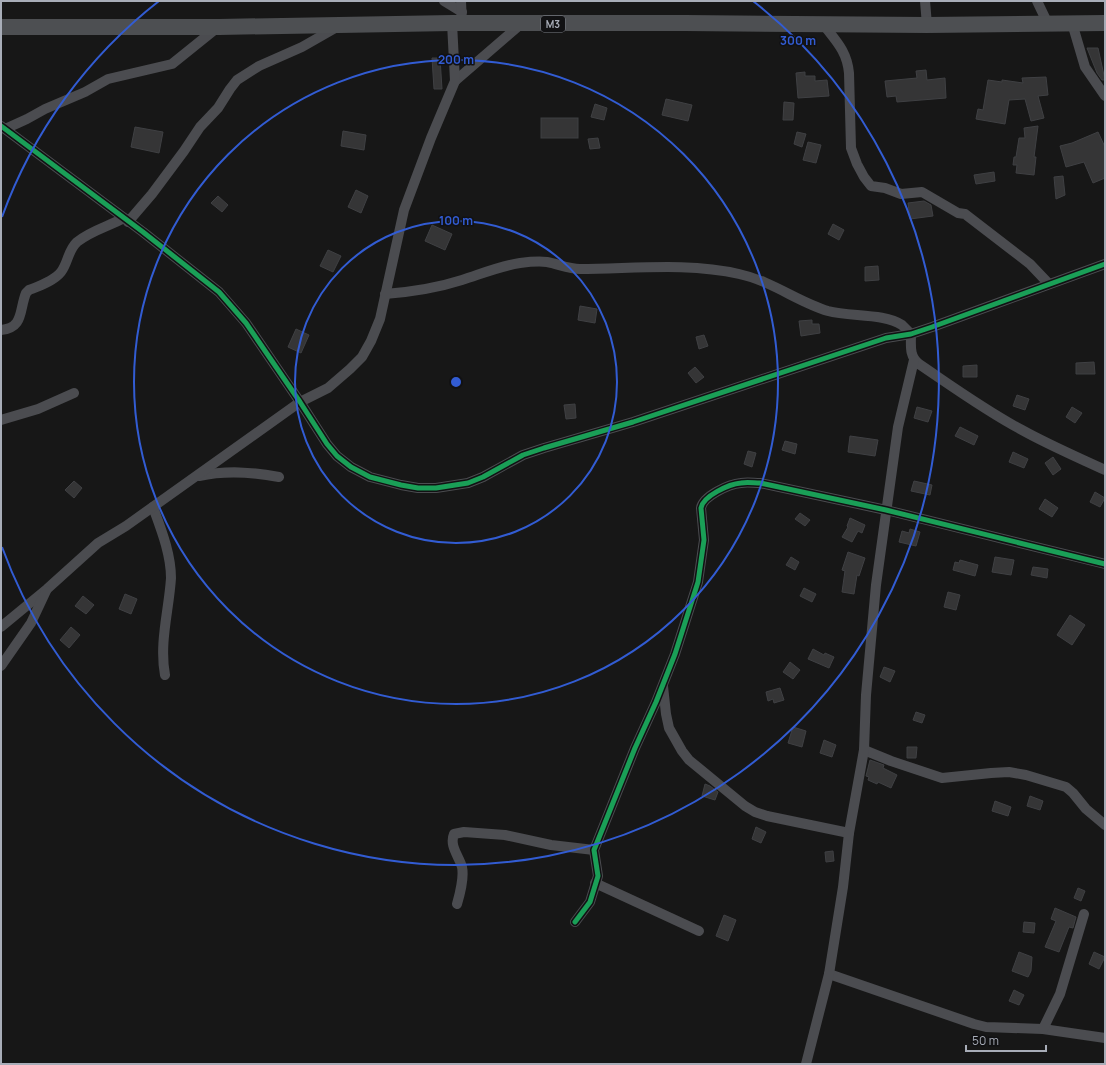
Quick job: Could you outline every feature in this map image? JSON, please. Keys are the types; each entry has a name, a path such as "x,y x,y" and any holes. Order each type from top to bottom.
{"main road":[{"name":"M3","path":"1,27 219,27 339,25 458,20 521,24 927,25 1105,23"}],"street":[{"path":"444,1 458,20"},
{"path":"1,627 47,589 98,543 153,507 300,402 328,388 362,357 371,341 380,319 404,210 426,151 455,81 458,20 461,1"},
{"path":"925,1 927,25"},
{"path":"1037,1 1048,24"},
{"path":"1072,23 1085,66 1105,96"},
{"path":"455,81 521,24"},
{"path":"823,24 848,60 851,148 857,164 871,186 885,188 901,194 922,192 958,213 964,214 1030,264 1049,284"},
{"path":"1,330 11,328 18,322 26,293 58,275 65,266 72,247 77,242 92,233 126,220 152,194 200,127 218,108 237,80 259,66 302,47 339,25"},
{"path":"3,128 27,119 108,79 172,64 219,27"},
{"path":"3,128 219,292 246,323 327,444 337,456 351,467 370,477 418,488 451,486 468,483 483,477 523,455 633,422 886,338 911,334 1105,264"},
{"path":"385,294 411,292 444,285 496,268 521,263 546,262 579,269 688,268 717,270 755,278 820,308 830,311 879,318 894,322 903,326 911,334 911,352 914,360 898,427 876,585 866,695 864,750 849,833 843,887 829,974 806,1064"},
{"path":"914,360 981,406 1022,430 1056,448 1105,470"},
{"path":"1,420 38,409 74,393"},
{"path":"193,478 217,472 259,473 279,477"},
{"path":"575,922 590,902 598,876 594,850 675,654 698,582 704,540 704,524 701,508 702,504 708,497 732,485 741,483 760,483 886,510 1105,564"},
{"path":"153,507 167,550 171,577 163,659 165,675"},
{"path":"1,666 31,623 47,589"},
{"path":"662,686 666,714 670,728 677,742 689,760 727,792 750,809 767,816 849,833"},
{"path":"864,750 891,761 942,778 1009,772 1026,775 1066,788 1073,792 1086,809 1105,825"},
{"path":"457,904 460,892 462,868 453,842 454,834 464,832 504,835 551,845 594,850"},
{"path":"595,883 699,931"},
{"path":"1043,1029 1060,994 1084,914"},
{"path":"829,974 986,1027 1043,1029 1105,1038"}],"building":[{"path":"1087,48 1098,48 1105,80 1102,80 1097,73"},
{"path":"432,58 440,58 442,89 434,89"},
{"path":"926,70 927,80 945,78 946,98 897,102 896,96 887,97 885,81 917,78 916,71"},
{"path":"805,72 805,76 815,76 815,81 827,80 829,96 798,98 796,73"},
{"path":"1046,77 1048,95 1038,96 1044,118 1031,121 1025,99 1009,100 1005,124 976,119 978,109 983,110 988,80 1023,83 1022,78"},
{"path":"666,99 692,105 688,121 662,115"},
{"path":"784,102 794,103 793,120 783,120"},
{"path":"595,104 607,108 604,120 591,117"},
{"path":"541,118 578,118 578,138 541,138"},
{"path":"1038,126 1034,157 1036,157 1034,175 1016,173 1017,165 1013,165 1019,138 1025,138 1024,128"},
{"path":"135,127 163,132 159,153 131,147"},
{"path":"343,131 366,135 364,150 341,146"},
{"path":"797,132 806,134 802,147 794,144"},
{"path":"1098,132 1105,147 1105,178 1093,183 1084,162 1066,167 1060,146 1072,143"},
{"path":"598,138 600,148 590,149 588,139"},
{"path":"808,142 821,145 816,163 803,160"},
{"path":"994,172 995,181 976,184 974,175"},
{"path":"1063,176 1065,195 1056,199 1054,177"},
{"path":"356,190 368,196 361,213 348,207"},
{"path":"218,196 228,205 222,212 211,203"},
{"path":"924,201 931,205 933,216 910,219 908,203"},
{"path":"833,224 844,230 839,240 828,234"},
{"path":"432,225 452,234 445,250 425,241"},
{"path":"328,250 341,256 333,272 320,266"},
{"path":"878,266 879,280 865,281 865,267"},
{"path":"580,306 597,309 595,323 578,320"},
{"path":"812,320 812,324 819,324 820,333 801,336 799,321"},
{"path":"296,329 309,335 301,353 288,347"},
{"path":"704,335 708,346 699,349 696,337"},
{"path":"1094,362 1095,374 1076,374 1076,363"},
{"path":"977,365 977,377 963,377 963,366"},
{"path":"695,367 704,377 696,383 688,373"},
{"path":"1017,395 1029,399 1025,410 1013,406"},
{"path":"575,404 576,418 566,419 564,405"},
{"path":"917,407 932,411 928,422 914,418"},
{"path":"1072,407 1082,413 1075,423 1066,417"},
{"path":"960,427 978,436 974,445 955,436"},
{"path":"850,436 878,440 875,456 848,452"},
{"path":"785,441 797,444 795,454 782,450"},
{"path":"748,451 756,453 752,467 744,464"},
{"path":"1013,452 1028,459 1024,468 1009,462"},
{"path":"1053,457 1061,469 1053,475 1045,463"},
{"path":"74,481 82,488 74,498 65,490"},
{"path":"914,481 932,485 930,495 911,491"},
{"path":"1095,492 1105,498 1100,507 1090,502"},
{"path":"1045,499 1058,508 1052,517 1039,509"},
{"path":"800,513 810,520 805,526 795,519"},
{"path":"850,518 865,525 862,533 858,531 852,542 842,537 848,527"},
{"path":"910,529 920,532 916,546 899,542 902,531 909,533"},
{"path":"848,552 865,558 859,576 857,575 854,594 842,592 845,571 842,570"},
{"path":"791,557 799,562 795,570 786,565"},
{"path":"995,557 1014,560 1011,575 992,572"},
{"path":"960,560 978,565 975,576 953,570 955,562 959,563"},
{"path":"1033,567 1048,569 1047,578 1031,575"},
{"path":"804,588 816,594 812,602 800,596"},
{"path":"948,592 960,595 956,610 944,607"},
{"path":"125,594 137,599 131,614 119,609"},
{"path":"83,596 94,605 86,614 75,606"},
{"path":"1070,615 1085,625 1072,645 1057,635"},
{"path":"71,627 80,635 69,648 60,640"},
{"path":"813,649 824,655 825,653 834,657 829,668 808,659"},
{"path":"790,662 800,670 793,679 783,672"},
{"path":"884,667 895,671 890,682 880,677"},
{"path":"780,688 784,700 774,703 773,699 768,701 766,692"},
{"path":"916,712 925,715 922,723 913,720"},
{"path":"793,727 806,731 802,747 788,743"},
{"path":"824,740 836,745 832,757 820,753"},
{"path":"907,747 917,747 916,758 907,758"},
{"path":"870,760 884,765 883,768 897,775 891,788 878,782 877,784 868,780 869,777 866,776"},
{"path":"705,784 718,792 715,800 702,796"},
{"path":"1030,796 1043,801 1040,810 1027,806"},
{"path":"995,801 1011,807 1008,816 992,811"},
{"path":"756,827 766,832 761,843 752,839"},
{"path":"833,851 834,861 826,862 825,852"},
{"path":"1078,888 1085,891 1081,901 1074,898"},
{"path":"1055,908 1076,917 1073,928 1069,927 1059,952 1045,947 1056,921 1051,919"},
{"path":"724,915 736,920 728,941 716,936"},
{"path":"1024,922 1035,923 1034,933 1023,932"},
{"path":"1019,952 1032,957 1031,971 1028,977 1012,971"},
{"path":"1094,952 1105,957 1099,969 1089,964"},
{"path":"1014,990 1024,995 1019,1005 1009,1001"}],"cycle path":[{"path":"1,126 143,232 219,292 246,323 327,444 337,456 351,467 370,477 418,488 436,488 468,483 483,477 523,455 633,422 886,338 911,334 1105,264"},
{"path":"575,922 590,902 598,876 594,850 675,654 698,582 704,540 701,508 706,499 711,495 717,491 736,484 760,483 886,510 1105,564"}]}
